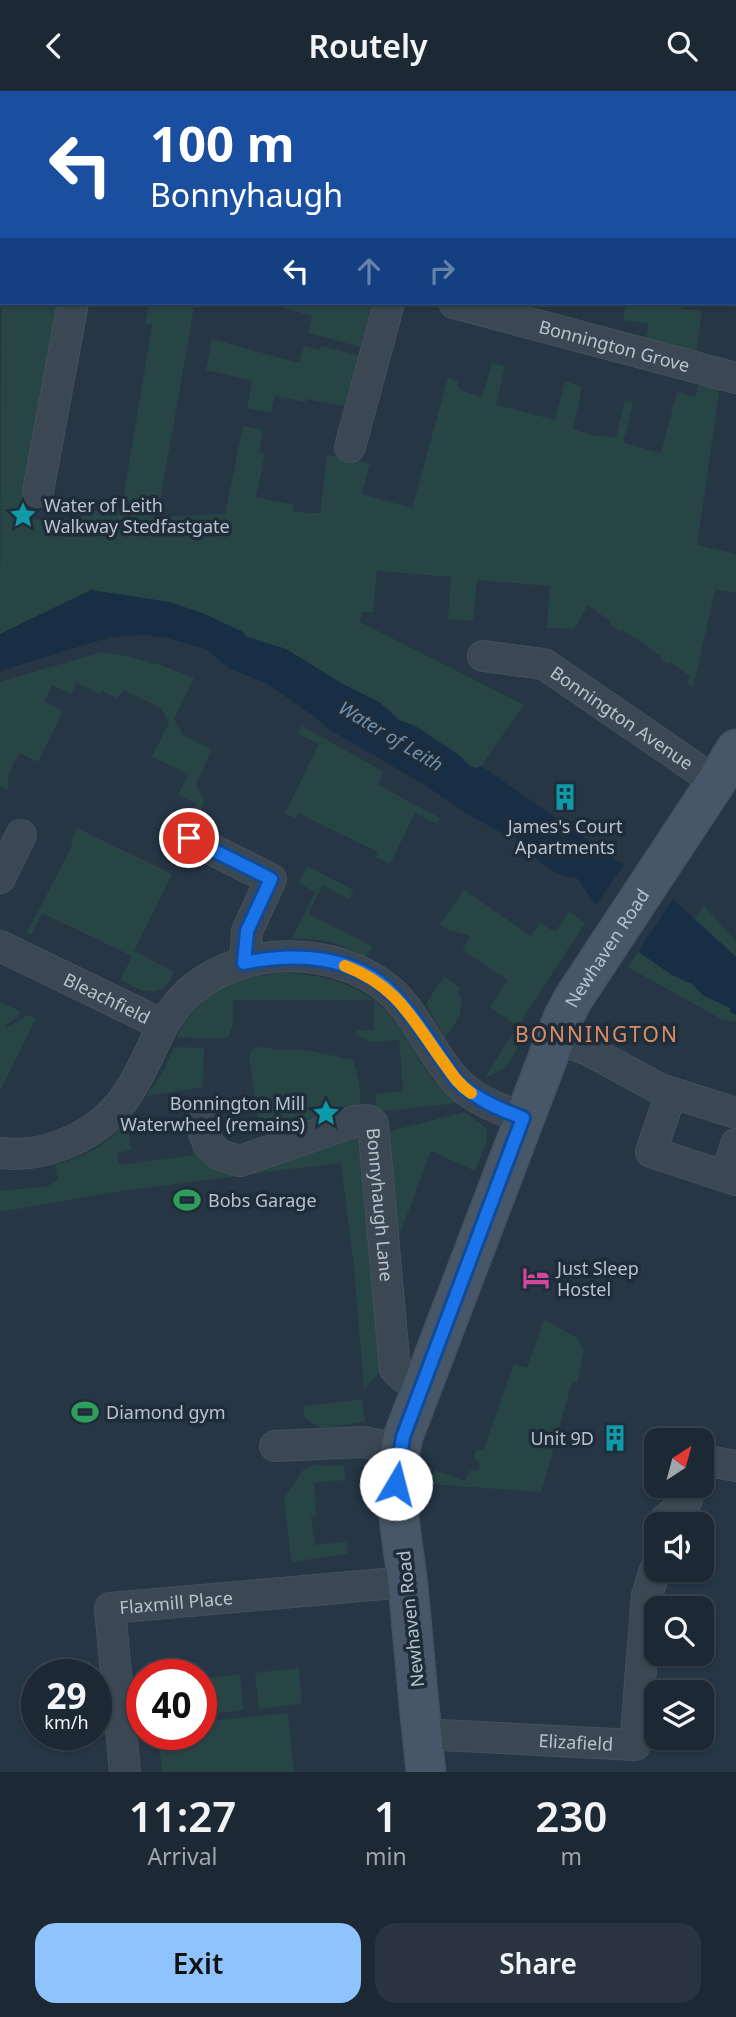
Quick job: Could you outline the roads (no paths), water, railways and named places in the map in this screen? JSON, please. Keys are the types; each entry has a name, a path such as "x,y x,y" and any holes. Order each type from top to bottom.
{"street":[{"path":"38,492 73,305"},
{"path":"350,447 388,305"},
{"name":"Bonnington Grove","path":"462,305 736,378"},
{"name":"Bonnington Avenue","path":"483,656 544,664 716,782"},
{"name":"Newhaven Road","path":"426,1772 396,1494 400,1449 554,1037 573,999 736,749"},
{"path":"0,879 21,835"},
{"path":"189,838 271,879 247,931 244,963"},
{"name":"Bleachfield","path":"0,946 163,1025 128,1094 101,1123 75,1140 57,1147 20,1154 0,1153"},
{"path":"163,1025 174,1007 193,989 224,969 269,957 298,956 321,959 361,972 394,995 457,1081 485,1102 523,1118"},
{"path":"554,1037 588,1050 660,1089 736,1113"},
{"path":"671,1093 651,1152 731,1178 736,1145"},
{"name":"Bonnyhaugh Lane","path":"202,1120 204,1134 210,1146 220,1156 240,1161 356,1121 368,1120 373,1124 395,1369 403,1377 423,1386"},
{"path":"275,1446 349,1442 373,1443 400,1449"},
{"path":"714,1462 736,1466"},
{"path":"674,1512 687,1498"},
{"name":"Flaxmill Place","path":"124,1772 110,1608 407,1582"},
{"name":"Elizafield","path":"422,1734 635,1745 647,1595 651,1582"}],"water":[{"name":"Water of Leith","path":"91,590 169,602 202,613 247,637 286,649 341,683 379,702 399,720 415,726 460,756 471,767 481,766 673,899 736,957 736,1015 730,1012 730,1008 703,995 692,984 672,975 639,952 641,945 596,905 577,878 548,868 523,848 529,847 508,832 507,836 467,814 425,785 330,730 266,683 230,669 206,649 146,635 110,637 0,671 0,634"}],"place":[{"name":"Water of Leith Walkway Stedfastgate","path":"23,515"},
{"name":"James's Court Apartments","path":"565,797"},
{"name":"Bonnington Mill Waterwheel (remains)","path":"326,1113"},
{"name":"Bobs Garage","path":"187,1200"},
{"name":"Just Sleep Hostel","path":"536,1278"},
{"name":"Diamond gym","path":"85,1412"},
{"name":"Unit 9D","path":"615,1438"}],"district":[{"name":"BONNINGTON","path":"597,1034"}]}
